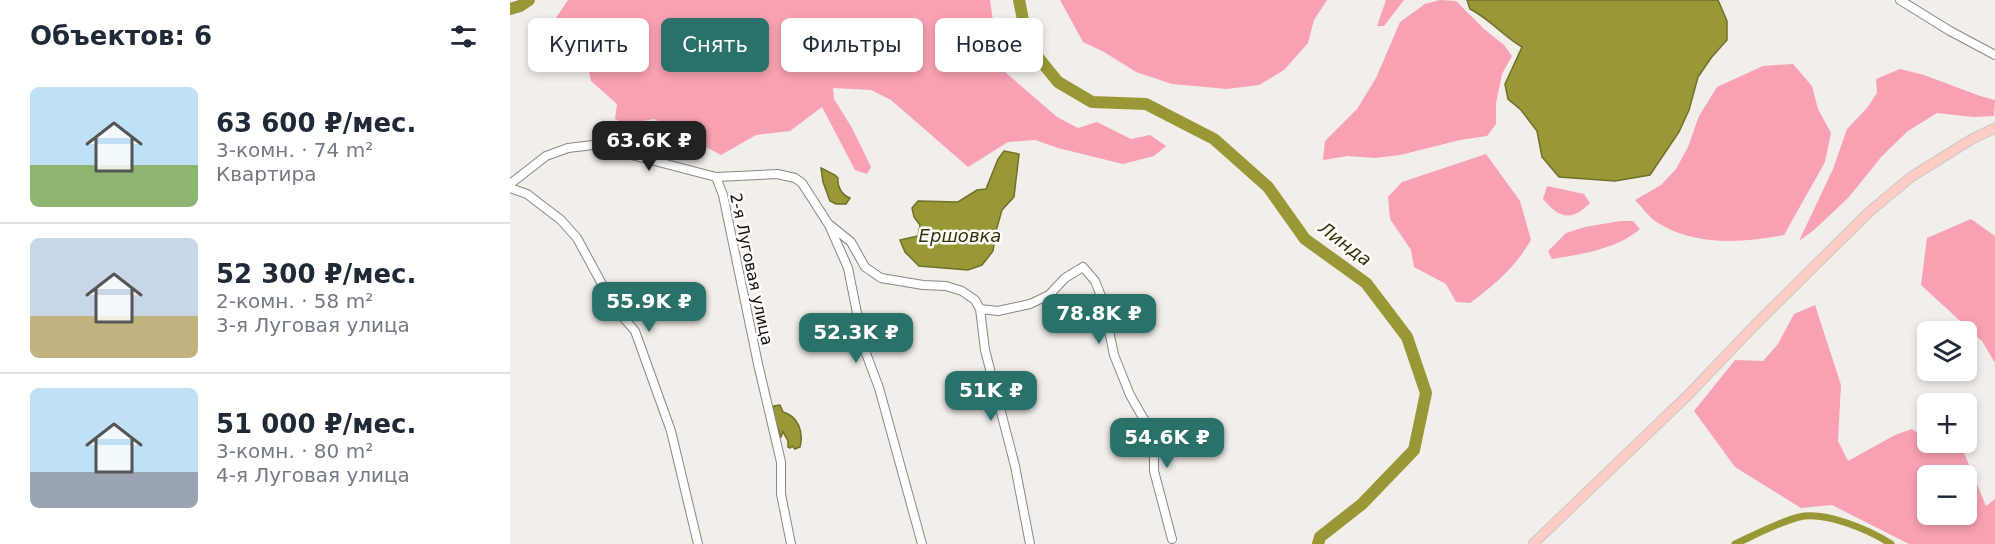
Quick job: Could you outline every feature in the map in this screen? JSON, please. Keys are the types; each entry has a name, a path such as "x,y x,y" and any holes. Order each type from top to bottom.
{"main road":[{"path":"1533,544 1688,395 1869,212 1911,177 1995,128"}],"street":[{"path":"1900,0 1950,32 1995,56"},
{"path":"698,544 671,431 635,331 615,308 577,238 561,220 527,194 510,186 546,156 568,148 592,145 716,177 777,174 795,178 802,183 829,225 848,268 864,348 879,387 922,544"},
{"name":"2-я Луговая улица","path":"716,177 723,195 781,462 781,494 791,544"},
{"path":"829,225 851,242 865,267 880,278 945,286 962,291 975,300 980,309 985,350 1016,466 1030,544"},
{"path":"980,309 999,311 1030,304 1049,296 1065,278 1083,267 1095,281 1103,302 1114,355 1154,444 1154,471 1172,539"}],"shaded area":[{"path":"568,0 990,0 993,18 935,18 935,72 1005,72 1057,117 1078,128 1097,122 1131,139 1150,135 1166,146 1154,156 1123,164 1035,140 1008,142 968,167 891,100 871,90 833,88 834,99 852,128 871,167 867,174 855,170 822,107 790,131 756,135 721,155 654,119 626,124 615,119 617,104 591,81 589,72 649,72 649,18 556,18"},
{"path":"1060,0 1327,0 1314,20 1308,43 1284,70 1259,85 1227,89 1172,84 1136,72 1083,42"},
{"path":"1386,0 1404,0 1384,26 1377,26"},
{"path":"1440,0 1456,1 1504,45 1512,56 1502,74 1496,103 1496,124 1487,136 1460,140 1400,155 1375,158 1348,156 1323,160 1325,141 1357,109 1376,78 1400,22 1425,4"},
{"path":"1793,64 1812,86 1818,109 1831,133 1825,162 1784,235 1735,241 1703,239 1672,230 1652,218 1635,200 1661,185 1676,169 1688,147 1699,116 1717,87 1763,66"},
{"path":"1900,69 1995,100 1994,116 1973,117 1937,113 1908,131 1882,156 1849,197 1799,241 1833,169 1847,129 1867,108 1877,93 1876,79"},
{"path":"1486,154 1520,201 1531,240 1512,267 1488,289 1470,303 1456,302 1446,284 1414,267 1411,250 1390,219 1388,197 1402,182"},
{"path":"1547,186 1584,194 1590,203 1577,213 1560,214 1543,199"},
{"path":"1971,219 1995,236 1995,363 1977,336 1977,321 1960,321 1921,285 1927,238"},
{"path":"1620,221 1633,221 1640,229 1610,246 1587,253 1552,259 1548,251 1566,233"},
{"path":"1815,305 1841,385 1838,441 1848,461 1895,435 1912,429 1917,432 1917,453 1964,453 1969,465 1917,465 1917,525 1977,525 1977,484 1986,506 1995,499 1995,544 1909,544 1832,505 1801,508 1735,467 1694,411 1735,360 1763,361 1778,344 1794,314"}],"water":[{"path":"1467,0 1718,0 1727,21 1727,40 1698,77 1689,110 1679,132 1650,175 1615,181 1559,177 1542,157 1537,131 1521,110 1508,99 1505,84 1522,47 1470,9"},
{"name":"Ершовка","path":"1004,151 1019,154 1014,197 1002,210 993,251 982,265 968,270 919,266 905,252 900,240 918,236 920,225 914,217 912,208 918,201 958,202 977,190 986,189 998,159"},
{"path":"821,168 838,178 841,190 850,198 846,204 836,204 830,201"},
{"path":"780,405 783,412 793,417 799,425 800,447 795,449 792,446 788,447 788,441 783,432 781,437 772,412 774,406"}],"waterway":[{"name":"Линда","path":"510,9 529,0"},
{"name":"Линда","path":"1019,0 1028,45 1058,82 1092,102 1146,104 1214,139 1268,187 1305,239 1366,283 1407,337 1426,393 1414,450 1362,504 1320,537 1318,544"},
{"path":"1735,544 1783,522 1810,516 1847,523 1891,544"}]}
